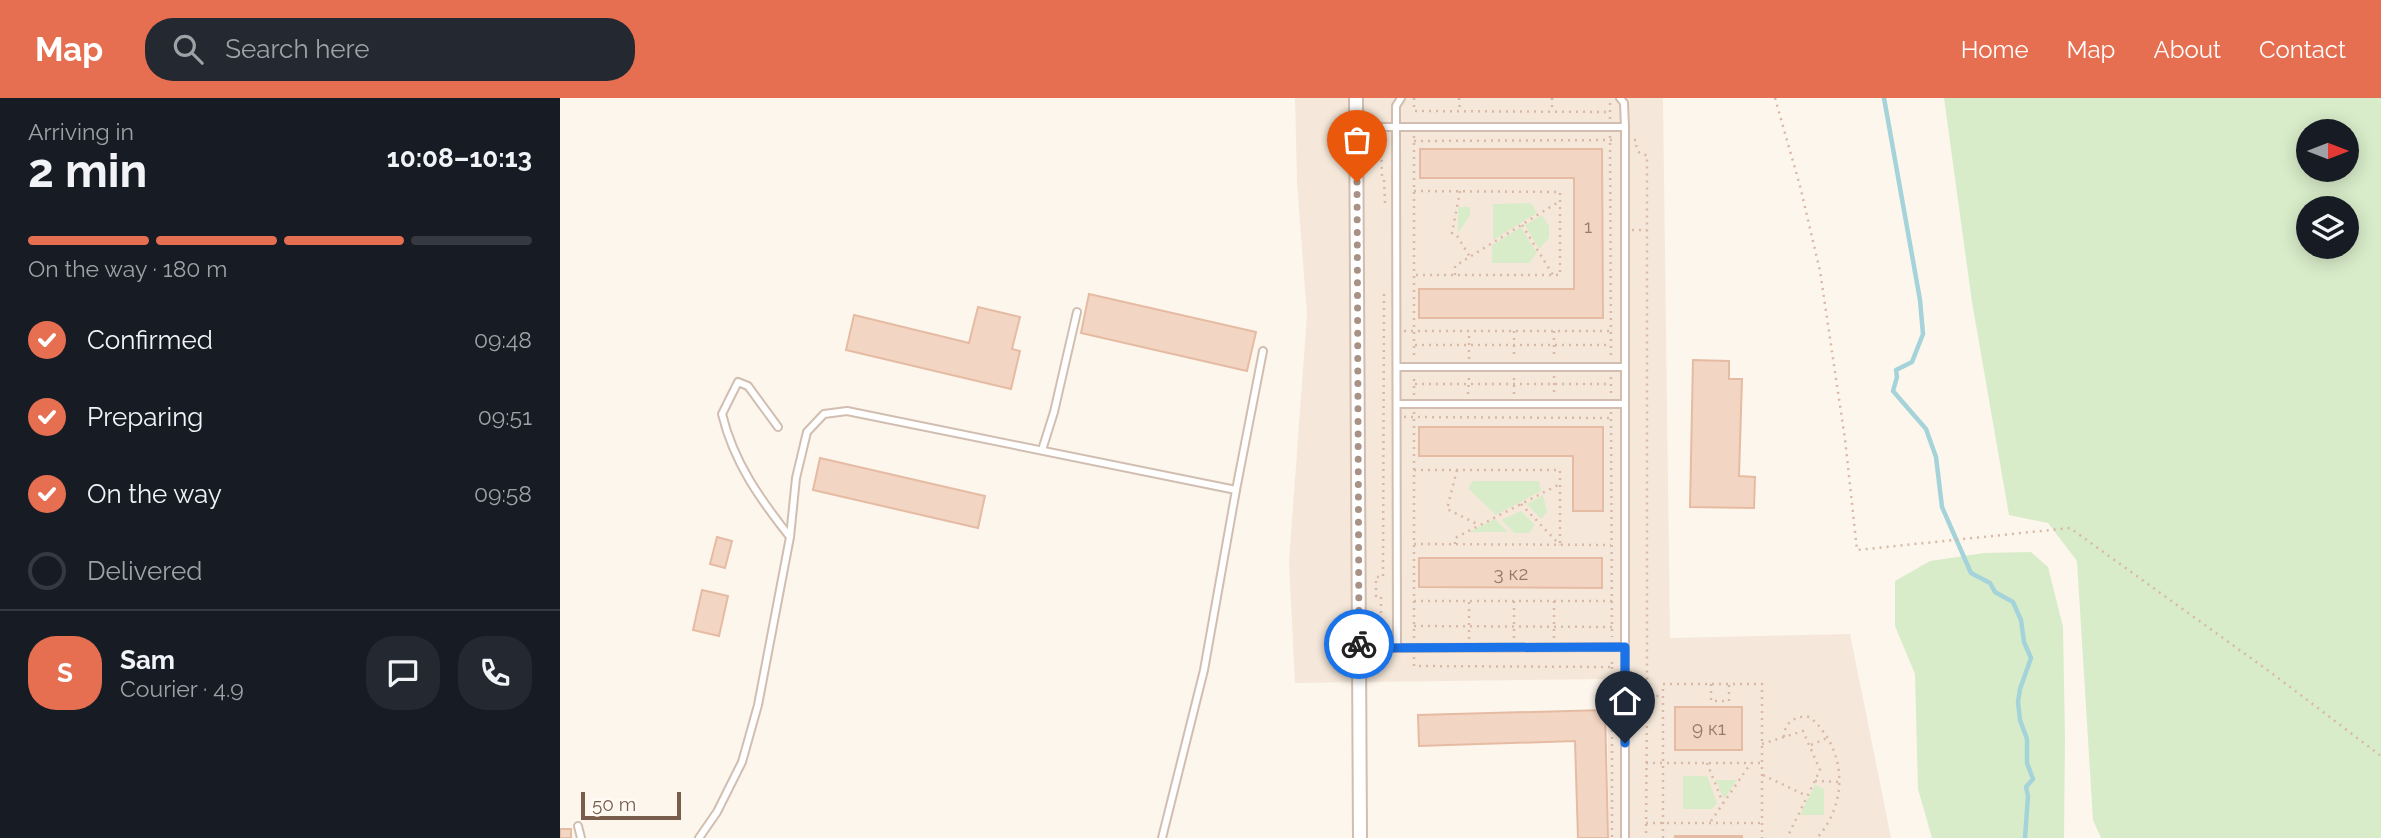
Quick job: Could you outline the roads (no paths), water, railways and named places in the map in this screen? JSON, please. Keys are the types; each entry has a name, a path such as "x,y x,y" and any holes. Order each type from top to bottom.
{"street":[{"path":"1356,98 1360,838"}],"lane":[{"path":"1397,648 1396,106 1401,98"},
{"path":"1620,98 1624,103 1625,127 1625,838"},
{"path":"1357,127 1625,127"},
{"path":"1042,450 1055,412 1077,312"},
{"path":"1162,838 1204,670 1263,351"},
{"path":"1396,367 1625,367"},
{"path":"778,427 748,386 738,382 722,414 726,431 754,491 790,537"},
{"path":"1396,404 1625,404"},
{"path":"699,838 717,812 742,762 770,649 790,537 796,478 807,432 824,414 848,411 1236,490"},
{"path":"1359,648 1625,647"},
{"path":"578,826 581,838"}],"waterway":[{"path":"1884,98 1920,300 1923,334 1912,362 1896,370 1893,391 1926,429 1936,457 1942,507 1971,573 1990,583 1995,592 2013,602 2021,620 2024,642 2031,658 2018,702 2020,720 2027,739 2027,763 2033,779 2026,787 2028,796 2025,838"}]}
